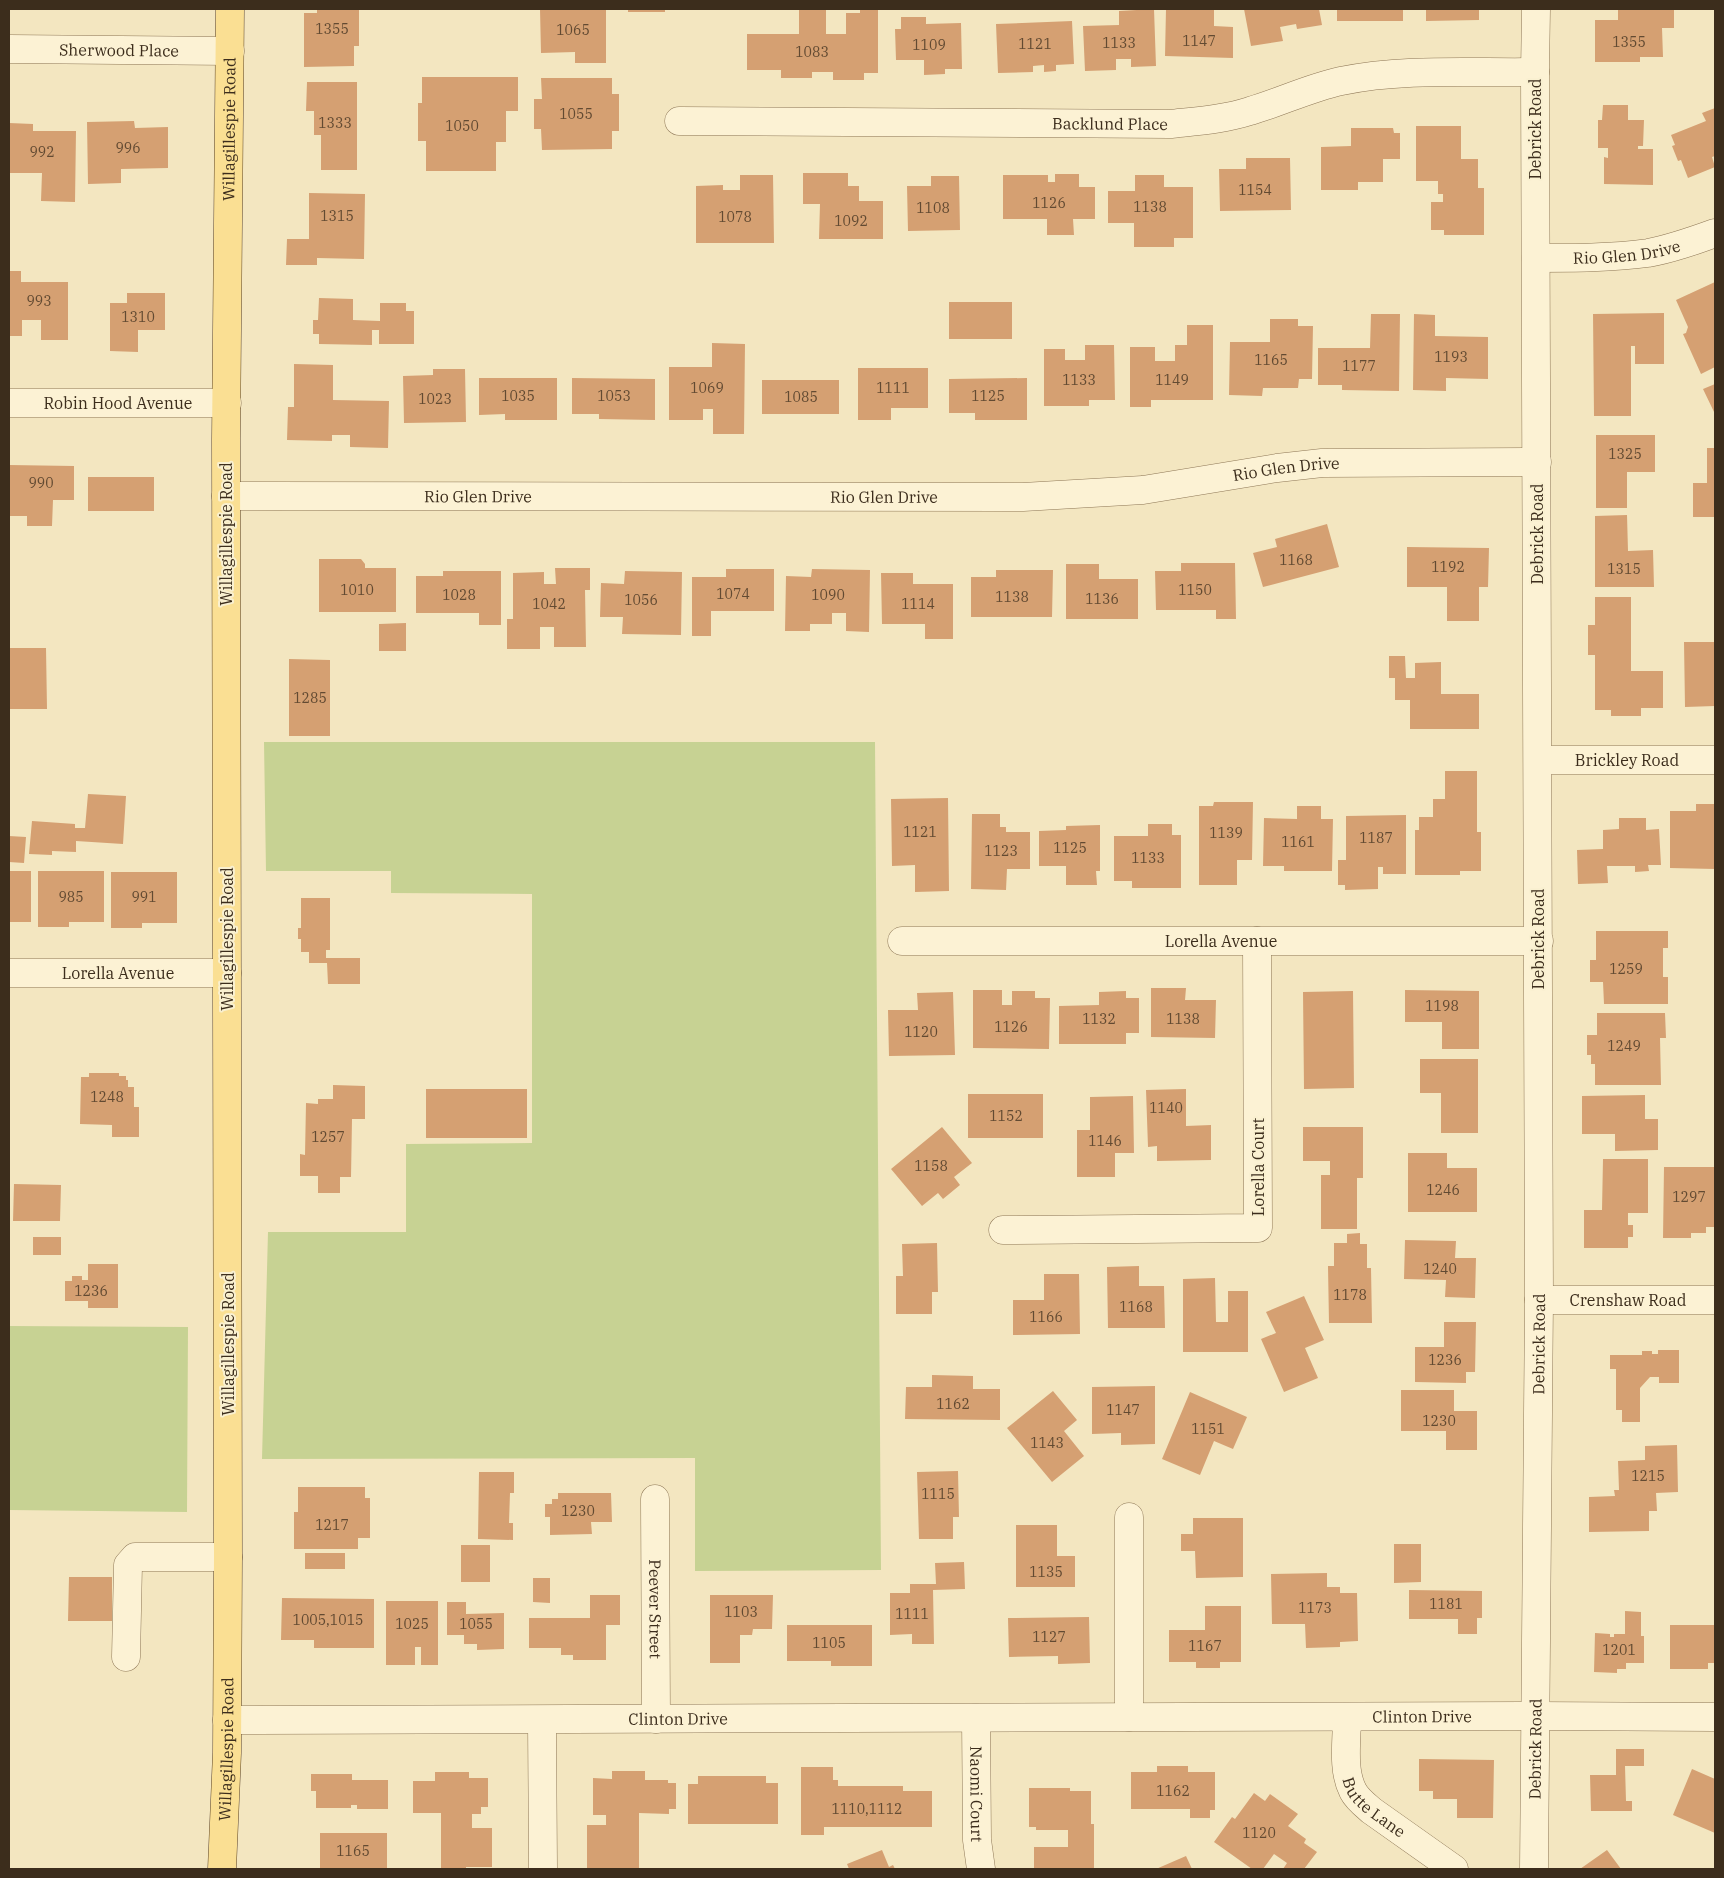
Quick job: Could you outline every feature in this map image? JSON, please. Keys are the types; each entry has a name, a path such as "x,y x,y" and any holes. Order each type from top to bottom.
{"main road":[{"name":"Willagillespie Road","path":"222,1869 226,1798 228,1557 226,496 230,9"}],"street":[{"name":"Debrick Road","path":"1534,1869 1539,1300 1536,9"},
{"name":"Sherwood Place","path":"9,49 230,51"},
{"name":"Backlund Place","path":"679,121 1171,124 1222,118 1248,112 1321,86 1360,77 1400,74 1535,72"},
{"name":"Rio Glen Drive","path":"1536,258 1590,258 1649,253 1715,234"},
{"name":"Robin Hood Avenue","path":"9,403 227,403"},
{"name":"Rio Glen Drive","path":"226,496 1031,497 1144,490 1252,472 1322,463 1537,462"},
{"name":"Brickley Road","path":"1538,760 1715,760"},
{"name":"Lorella Avenue","path":"902,941 1538,941"},
{"name":"Lorella Court","path":"1003,1230 1258,1228 1257,941"},
{"name":"Lorella Avenue","path":"9,973 227,973"},
{"name":"Crenshaw Road","path":"1539,1300 1715,1300"},
{"name":"Peever Street","path":"656,1499 656,1719"},
{"path":"1128,1517 1129,1717"},
{"path":"126,1657 128,1565 135,1557 228,1557"},
{"name":"Butte Lane","path":"1347,1717 1347,1768 1353,1792 1372,1811 1454,1869"},
{"name":"Clinton Drive","path":"227,1720 1715,1717"},
{"name":"Naomi Court","path":"976,1718 977,1840 981,1869"},
{"path":"542,1720 543,1869"}],"green space":[{"path":"264,742 875,742 881,1570 695,1571 695,1458 262,1459 268,1232 406,1232 406,1144 532,1143 532,894 391,893 391,871 266,871"},
{"path":"9,1326 188,1327 187,1512 9,1510"}],"building":[{"path":"317,9 359,9 359,46 354,46 354,66 304,67 304,13 317,13"},
{"path":"540,9 606,9 606,63 575,63 575,52 541,53"},
{"path":"628,9 665,9 665,12 628,12"},
{"path":"799,9 826,9 826,34 846,34 846,13 860,13 860,9 878,9 878,73 864,73 864,80 833,80 833,72 812,72 812,78 781,78 781,70 747,70 747,34 799,34"},
{"path":"1154,9 1156,66 1131,67 1131,59 1116,59 1116,70 1085,71 1083,26 1119,25 1119,11"},
{"path":"1166,9 1214,9 1214,26 1233,27 1233,58 1165,56"},
{"path":"1244,9 1319,9 1322,25 1297,29 1296,24 1280,27 1283,41 1251,46"},
{"path":"1337,9 1403,9 1403,21 1337,21"},
{"path":"1426,9 1479,9 1479,20 1426,21"},
{"path":"1618,9 1674,9 1674,28 1662,28 1663,57 1640,57 1640,62 1595,62 1595,20 1618,20"},
{"path":"901,17 926,17 926,24 961,23 962,69 945,69 945,74 924,75 924,60 896,60 895,29 901,29"},
{"path":"1072,21 1074,64 1056,65 1056,71 1044,72 1044,65 1033,66 1033,72 998,73 996,24"},
{"path":"422,77 518,77 518,111 506,111 506,142 496,142 496,171 426,171 426,141 418,141 418,103 422,103"},
{"path":"541,78 612,78 612,94 619,94 619,131 612,131 612,149 542,150 541,129 534,129 534,99 542,99"},
{"path":"307,82 357,82 357,170 321,170 321,135 314,135 314,111 306,111"},
{"path":"1603,105 1628,105 1628,120 1644,120 1643,146 1638,146 1638,149 1653,149 1653,185 1604,184 1604,157 1608,158 1608,148 1598,148 1598,120 1602,120"},
{"path":"1715,108 1715,156 1712,157 1715,167 1688,178 1681,160 1678,161 1672,146 1675,145 1671,135 1706,121 1702,113"},
{"path":"134,121 135,128 168,127 168,168 121,169 121,183 88,184 87,122"},
{"path":"9,123 33,124 33,131 76,131 75,202 41,201 42,173 9,173"},
{"path":"1416,126 1461,126 1461,159 1478,159 1478,188 1484,188 1484,235 1444,235 1444,230 1431,230 1431,202 1443,202 1443,194 1438,194 1438,181 1416,181"},
{"path":"1351,128 1393,128 1394,133 1400,133 1400,159 1383,159 1383,182 1358,182 1358,190 1321,190 1321,147 1351,146"},
{"path":"1246,158 1290,158 1291,210 1220,211 1219,169 1246,169"},
{"path":"803,173 848,173 848,186 859,186 859,201 883,201 883,239 819,239 820,204 803,204"},
{"path":"1055,174 1079,174 1079,187 1095,187 1095,219 1073,219 1074,235 1047,235 1047,219 1003,219 1003,175 1048,175 1048,182 1055,182"},
{"path":"740,175 773,175 774,243 696,243 696,186 723,185 723,190 740,190"},
{"path":"1135,175 1164,175 1164,187 1193,187 1193,238 1174,238 1174,247 1134,247 1134,223 1108,223 1108,191 1135,191"},
{"path":"931,176 959,176 960,230 908,231 907,186 931,186"},
{"path":"309,193 365,194 364,259 317,258 317,265 286,265 287,239 309,239"},
{"path":"9,271 21,271 21,282 68,282 68,340 41,340 41,320 22,320 22,336 9,336"},
{"path":"1715,282 1715,367 1701,374 1683,334 1686,333 1688,327 1676,300"},
{"path":"127,293 165,293 165,330 138,330 138,352 110,351 110,303 127,303"},
{"path":"319,298 353,299 353,320 380,321 380,303 406,303 406,311 414,311 414,344 379,344 379,330 372,330 372,345 319,344 319,334 313,334 313,320 318,320"},
{"path":"949,302 1012,302 1012,339 949,339"},
{"path":"1664,313 1664,364 1635,364 1635,346 1631,346 1631,416 1594,416 1593,314"},
{"path":"1371,314 1400,314 1399,391 1342,390 1342,385 1318,385 1318,348 1370,348"},
{"path":"1414,314 1435,315 1435,336 1488,337 1488,379 1446,378 1446,391 1413,390"},
{"path":"1270,319 1298,319 1298,326 1313,326 1312,379 1299,379 1298,388 1263,388 1262,396 1229,395 1230,342 1270,342"},
{"path":"1187,325 1213,325 1213,400 1151,400 1151,407 1130,407 1130,347 1155,347 1155,361 1175,361 1175,345 1187,345"},
{"path":"712,343 745,344 744,434 713,434 713,409 703,409 703,420 669,420 669,367 712,367"},
{"path":"1085,345 1114,345 1115,400 1089,400 1089,406 1044,406 1044,349 1065,349 1065,360 1085,360"},
{"path":"294,364 333,365 333,400 389,401 388,448 350,447 350,435 332,435 332,441 287,440 288,407 294,407"},
{"path":"858,368 928,368 928,408 891,408 891,420 858,420"},
{"path":"433,369 465,369 466,422 404,423 403,376 433,375"},
{"path":"479,378 557,378 557,420 505,420 505,414 479,415"},
{"path":"572,378 655,379 655,420 599,419 599,414 572,414"},
{"path":"1027,378 1027,420 975,420 975,413 949,413 949,379"},
{"path":"762,380 839,380 839,414 762,414"},
{"path":"1715,384 1715,414 1703,389"},
{"path":"1596,435 1655,435 1655,472 1627,472 1627,508 1596,508"},
{"path":"1707,448 1715,448 1715,517 1693,517 1693,483 1707,483"},
{"path":"9,465 74,466 74,500 53,500 52,526 27,526 27,516 9,516"},
{"path":"88,477 154,477 154,511 88,511"},
{"path":"1627,515 1628,551 1653,550 1654,587 1595,587 1595,516"},
{"path":"1327,524 1339,567 1263,587 1253,553 1277,547 1275,539"},
{"path":"1407,547 1489,548 1488,587 1479,587 1479,621 1447,621 1447,587 1407,587"},
{"path":"319,559 361,559 365,564 365,568 396,568 396,612 319,612"},
{"path":"1181,563 1235,563 1236,619 1216,619 1216,610 1156,610 1155,571 1181,571"},
{"path":"1066,564 1099,564 1099,579 1138,579 1138,619 1066,619"},
{"path":"555,568 590,568 590,590 585,590 586,647 554,647 554,627 540,627 540,649 507,649 507,619 513,619 513,573 544,572 544,584 556,584"},
{"path":"726,569 774,569 774,611 711,611 711,636 692,636 692,577 726,577"},
{"path":"812,569 870,570 869,632 846,631 846,613 832,613 832,624 810,624 810,631 785,631 786,576 811,577"},
{"path":"996,570 1053,570 1052,617 971,617 971,577 996,577"},
{"path":"443,571 501,571 501,625 479,625 479,613 416,613 416,576 443,576"},
{"path":"625,571 682,572 681,635 622,634 623,617 600,617 601,583 624,584"},
{"path":"881,573 913,573 913,584 953,584 953,639 925,639 925,624 882,624"},
{"path":"1595,597 1631,597 1631,671 1663,671 1663,708 1641,708 1641,716 1611,716 1611,710 1595,710 1595,655 1588,655 1588,625 1595,625"},
{"path":"406,623 406,651 379,651 379,624"},
{"path":"1684,642 1715,642 1715,706 1685,707"},
{"path":"9,648 46,648 47,709 9,709"},
{"path":"1389,656 1405,656 1406,678 1415,678 1415,663 1441,662 1441,694 1479,694 1479,729 1410,729 1410,700 1395,700 1395,678 1389,678"},
{"path":"289,659 330,660 330,736 289,736"},
{"path":"1445,771 1477,771 1477,832 1481,832 1481,871 1460,871 1460,875 1415,875 1415,830 1419,830 1419,817 1433,817 1433,799 1445,799"},
{"path":"88,794 126,796 123,844 76,841 76,852 52,851 52,855 29,854 32,821 75,824 75,828 85,828"},
{"path":"948,798 949,891 915,892 915,865 892,866 891,799"},
{"path":"1214,802 1253,802 1252,860 1237,860 1237,885 1199,885 1199,806 1213,806"},
{"path":"1696,804 1715,804 1715,869 1670,868 1670,811 1696,811"},
{"path":"1297,806 1321,806 1321,819 1333,819 1332,871 1284,871 1284,866 1263,866 1264,818 1297,819"},
{"path":"972,814 1000,814 1000,827 1006,827 1006,832 1030,832 1030,869 1007,869 1006,890 971,889"},
{"path":"1406,815 1406,874 1383,874 1383,867 1378,867 1378,889 1345,890 1345,885 1338,885 1338,860 1346,860 1346,816"},
{"path":"1619,818 1646,818 1646,830 1659,829 1661,865 1648,865 1649,871 1635,872 1635,866 1607,866 1608,883 1578,884 1577,850 1603,849 1603,830 1619,829"},
{"path":"1148,824 1172,824 1172,835 1181,835 1181,888 1132,888 1132,881 1114,881 1114,836 1148,836"},
{"path":"1100,825 1100,871 1096,871 1097,885 1066,885 1066,866 1039,866 1039,831 1066,830 1066,826"},
{"path":"9,836 26,837 24,863 9,862"},
{"path":"9,871 31,871 31,922 9,922"},
{"path":"38,871 104,871 104,922 69,922 69,927 38,927"},
{"path":"111,872 177,872 177,923 142,923 142,928 111,928"},
{"path":"301,898 330,898 330,950 326,950 326,958 360,958 360,984 328,984 327,963 309,963 309,952 301,952 301,939 298,939 298,928 301,928"},
{"path":"1596,931 1668,931 1668,948 1663,948 1663,977 1668,977 1668,1004 1604,1004 1603,982 1590,982 1590,960 1596,960"},
{"path":"1151,988 1186,988 1185,1000 1216,1000 1215,1038 1151,1037"},
{"path":"973,990 1002,990 1002,1005 1012,1005 1012,991 1035,991 1035,998 1050,998 1049,1049 973,1048"},
{"path":"1405,990 1479,991 1479,1049 1442,1049 1442,1022 1405,1022"},
{"path":"1126,991 1126,998 1139,998 1139,1033 1126,1033 1126,1044 1059,1044 1059,1006 1099,1005 1099,992"},
{"path":"1353,991 1354,1088 1304,1089 1303,992"},
{"path":"953,992 955,1055 889,1056 888,1010 918,1010 917,993"},
{"path":"1597,1013 1665,1013 1666,1038 1660,1038 1661,1085 1595,1085 1595,1064 1591,1064 1591,1055 1587,1055 1587,1035 1597,1035"},
{"path":"1420,1059 1478,1059 1478,1133 1441,1133 1441,1093 1420,1093"},
{"path":"89,1073 119,1073 119,1076 126,1076 128,1087 134,1087 134,1107 139,1107 139,1137 112,1137 112,1125 80,1124 81,1077 89,1077"},
{"path":"333,1085 365,1086 365,1119 352,1119 351,1177 340,1177 340,1193 318,1193 318,1176 300,1176 300,1154 305,1155 306,1103 318,1104 318,1099 333,1099"},
{"path":"426,1089 527,1089 527,1138 426,1138"},
{"path":"1186,1089 1186,1126 1211,1125 1211,1160 1157,1161 1157,1146 1148,1147 1146,1090"},
{"path":"968,1094 1043,1094 1043,1138 968,1138"},
{"path":"1645,1095 1645,1119 1658,1119 1658,1150 1615,1151 1615,1134 1582,1134 1582,1096"},
{"path":"1133,1096 1134,1153 1115,1153 1115,1177 1077,1177 1077,1130 1090,1130 1090,1097"},
{"path":"942,1127 972,1163 954,1177 960,1185 943,1199 938,1193 922,1206 891,1169"},
{"path":"1303,1127 1363,1127 1363,1178 1357,1178 1357,1229 1321,1229 1321,1175 1330,1175 1330,1161 1303,1161"},
{"path":"1408,1153 1447,1153 1447,1168 1477,1168 1477,1212 1408,1212"},
{"path":"1603,1159 1648,1159 1648,1213 1628,1213 1628,1225 1633,1225 1633,1237 1628,1237 1628,1248 1584,1248 1584,1210 1602,1210"},
{"path":"1664,1167 1715,1167 1715,1227 1706,1227 1706,1233 1691,1233 1691,1238 1663,1238"},
{"path":"14,1184 61,1185 60,1221 13,1221"},
{"path":"1360,1233 1360,1244 1367,1244 1367,1268 1371,1268 1372,1323 1329,1323 1328,1266 1334,1266 1334,1243 1347,1243 1347,1234"},
{"path":"33,1237 61,1237 61,1255 33,1255"},
{"path":"1405,1240 1456,1241 1455,1258 1476,1258 1475,1298 1445,1297 1446,1280 1404,1279"},
{"path":"937,1243 938,1292 932,1292 932,1314 896,1314 896,1276 903,1276 902,1244"},
{"path":"88,1264 118,1264 118,1308 88,1308 88,1301 65,1301 65,1281 72,1281 72,1276 82,1276 82,1280 88,1280"},
{"path":"1139,1266 1139,1286 1164,1286 1165,1328 1108,1328 1107,1267"},
{"path":"1044,1274 1079,1274 1080,1334 1013,1335 1013,1300 1044,1300"},
{"path":"1215,1278 1216,1322 1228,1322 1228,1291 1248,1291 1248,1352 1183,1352 1183,1279"},
{"path":"1304,1296 1324,1340 1305,1348 1318,1378 1284,1392 1261,1339 1276,1333 1266,1312"},
{"path":"1444,1322 1476,1322 1475,1372 1466,1372 1466,1383 1415,1382 1415,1347 1444,1347"},
{"path":"1658,1350 1679,1350 1679,1383 1659,1383 1659,1377 1650,1377 1640,1388 1640,1422 1622,1422 1622,1410 1616,1410 1616,1369 1610,1369 1610,1355 1642,1355 1642,1351 1652,1351 1652,1354 1658,1354"},
{"path":"932,1375 973,1376 973,1389 1000,1389 1000,1420 905,1419 906,1387 932,1387"},
{"path":"1155,1386 1155,1444 1121,1445 1121,1433 1092,1434 1092,1387"},
{"path":"1401,1390 1454,1390 1454,1411 1477,1411 1477,1450 1446,1450 1446,1431 1401,1431"},
{"path":"1053,1391 1077,1420 1064,1431 1084,1456 1052,1482 1007,1428"},
{"path":"1190,1392 1247,1417 1233,1449 1214,1441 1200,1475 1162,1459"},
{"path":"1677,1445 1678,1492 1656,1493 1657,1511 1649,1511 1649,1531 1589,1532 1589,1497 1615,1496 1614,1490 1619,1490 1618,1461 1645,1460 1645,1446"},
{"path":"958,1471 959,1517 953,1517 953,1539 919,1539 917,1472"},
{"path":"479,1472 514,1472 514,1493 510,1493 509,1523 513,1523 513,1540 478,1539"},
{"path":"298,1487 365,1487 365,1498 370,1498 370,1538 358,1538 358,1549 294,1549 294,1512 298,1512"},
{"path":"558,1493 611,1493 612,1522 591,1522 592,1534 550,1535 550,1517 545,1517 545,1504 552,1504 552,1499 558,1499"},
{"path":"1193,1518 1243,1518 1243,1577 1196,1578 1195,1551 1181,1551 1181,1534 1193,1534"},
{"path":"1016,1525 1057,1525 1057,1556 1075,1556 1075,1587 1016,1587"},
{"path":"1394,1544 1421,1544 1421,1582 1394,1583"},
{"path":"461,1545 490,1545 490,1582 461,1582"},
{"path":"305,1553 345,1553 345,1569 305,1569"},
{"path":"964,1562 965,1589 933,1590 934,1644 912,1644 912,1634 890,1635 890,1593 910,1593 910,1584 936,1584 935,1563"},
{"path":"1327,1573 1327,1587 1340,1587 1340,1593 1357,1593 1358,1641 1340,1642 1340,1647 1306,1648 1305,1624 1272,1624 1271,1574"},
{"path":"69,1577 112,1577 112,1621 68,1621"},
{"path":"533,1578 550,1578 550,1603 533,1602"},
{"path":"1409,1590 1482,1591 1482,1618 1477,1618 1477,1634 1458,1634 1458,1619 1409,1619"},
{"path":"590,1595 620,1595 620,1625 606,1625 606,1660 573,1660 573,1655 561,1655 561,1648 529,1648 529,1618 590,1618"},
{"path":"710,1595 773,1595 772,1629 753,1629 752,1635 740,1635 740,1663 710,1663"},
{"path":"282,1598 374,1599 374,1648 314,1648 314,1640 281,1640"},
{"path":"386,1601 438,1601 438,1665 421,1665 421,1647 415,1647 415,1665 386,1665"},
{"path":"447,1602 466,1602 466,1614 504,1613 504,1649 477,1650 477,1644 464,1644 464,1635 447,1635"},
{"path":"1205,1606 1241,1606 1241,1662 1220,1662 1220,1668 1196,1668 1196,1662 1169,1662 1169,1630 1205,1630"},
{"path":"1625,1611 1641,1612 1641,1636 1644,1636 1644,1663 1626,1663 1626,1669 1617,1669 1617,1673 1594,1672 1595,1633 1610,1634 1610,1637 1614,1637 1614,1634 1625,1634"},
{"path":"1089,1617 1090,1663 1058,1664 1058,1656 1009,1657 1008,1618"},
{"path":"787,1625 872,1625 872,1666 831,1666 831,1661 787,1661"},
{"path":"1670,1625 1715,1625 1715,1663 1708,1663 1708,1669 1670,1669"},
{"path":"1616,1749 1644,1749 1644,1766 1625,1766 1626,1801 1632,1801 1632,1811 1591,1811 1590,1775 1616,1775"},
{"path":"1419,1759 1494,1760 1493,1818 1457,1818 1457,1799 1433,1799 1433,1791 1419,1791"},
{"path":"1157,1766 1188,1766 1188,1772 1215,1772 1215,1810 1210,1810 1210,1818 1190,1818 1190,1809 1131,1809 1131,1772 1157,1772"},
{"path":"801,1767 833,1767 833,1780 838,1780 838,1786 903,1786 903,1791 932,1791 932,1827 824,1827 824,1835 801,1835"},
{"path":"1692,1769 1715,1779 1715,1833 1673,1815"},
{"path":"612,1771 645,1771 645,1780 668,1780 668,1783 676,1783 676,1809 669,1809 669,1814 639,1813 639,1869 587,1868 587,1825 606,1825 606,1815 593,1815 593,1778 612,1779"},
{"path":"435,1772 469,1772 469,1778 488,1778 488,1807 481,1807 481,1814 472,1814 472,1828 492,1828 492,1867 441,1869 441,1813 413,1813 413,1781 435,1781"},
{"path":"311,1774 352,1774 352,1780 388,1780 388,1809 357,1809 357,1805 351,1805 351,1808 316,1808 316,1791 311,1791"},
{"path":"698,1776 766,1776 766,1783 778,1783 778,1824 688,1824 688,1784 698,1784"},
{"path":"1029,1788 1070,1788 1070,1791 1091,1791 1091,1824 1094,1824 1094,1869 1034,1869 1034,1847 1068,1847 1068,1830 1036,1830 1036,1827 1029,1827"},
{"path":"1254,1793 1265,1801 1270,1794 1298,1814 1288,1826 1306,1839 1304,1843 1317,1852 1304,1869 1283,1869 1287,1863 1274,1854 1263,1869 1252,1869 1214,1842 1232,1817 1235,1819"},
{"path":"320,1833 387,1833 387,1869 320,1869"},
{"path":"882,1850 889,1867 893,1865 895,1869 849,1869 847,1864"},
{"path":"1607,1850 1621,1869 1580,1869"},
{"path":"1186,1856 1192,1869 1156,1869"}]}
